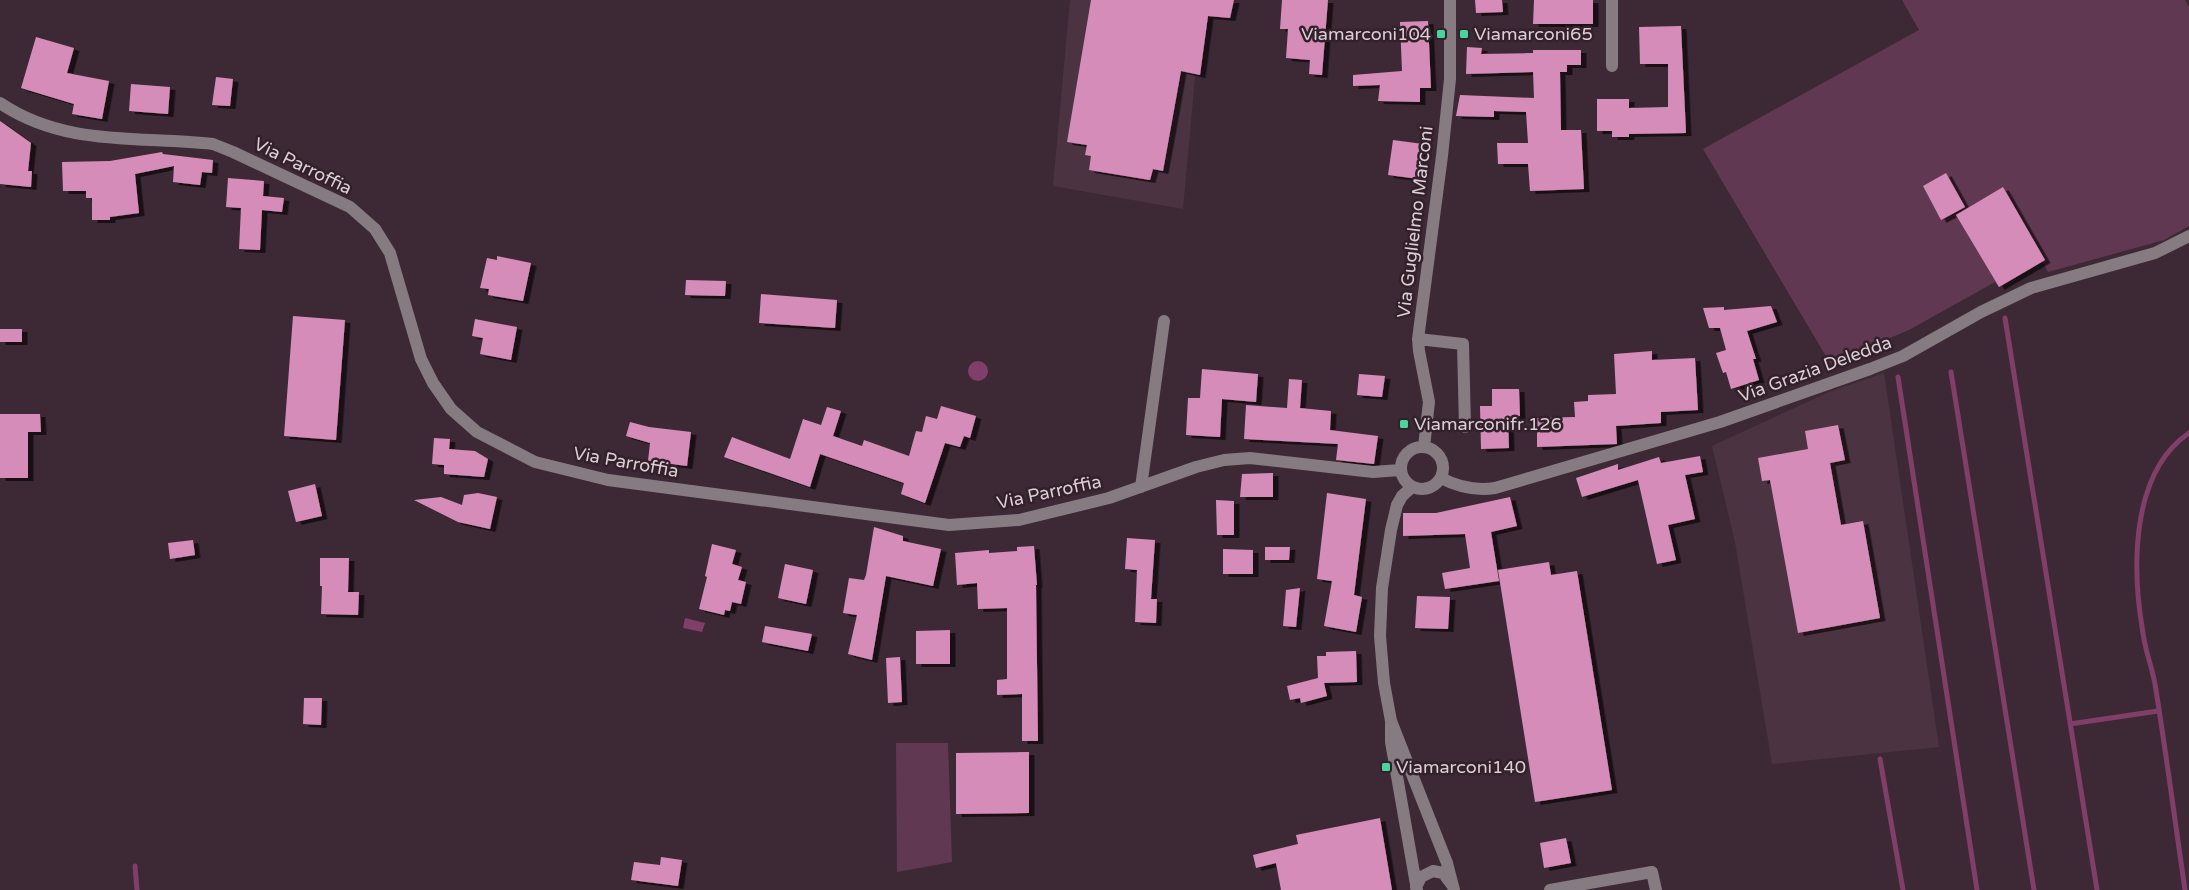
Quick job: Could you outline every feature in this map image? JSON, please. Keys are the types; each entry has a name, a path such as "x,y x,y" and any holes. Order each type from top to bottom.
{"street":[{"name":"Via Guglielmo Marconi","path":"1424,447 1429,402 1420,363 1418,339 1450,79 1450,0"},
{"path":"1612,0 1612,66"},
{"name":"Via Parroffia","path":"0,103 13,112 43,126 80,135 213,144 350,207 375,229 390,252 421,359 432,383 451,409 477,432 535,462 608,480 950,525 1019,520 1109,498 1196,467 1224,460 1250,458 1373,472 1400,470"},
{"name":"Via Grazia Deledda","path":"1441,478 1455,485 1472,489 1495,488 1720,422 1890,361 1981,312 2031,288 2155,253 2189,236"},
{"path":"1141,487 1164,321"},
{"path":"1418,339 1463,344 1465,427"},
{"path":"1424,447 1432,449 1442,460 1441,478 1430,488 1419,490 1406,483 1400,470 1401,463 1410,451 1424,447"},
{"path":"1412,487 1402,496 1397,505 1391,530 1382,588 1381,659 1391,721 1391,742 1417,889"},
{"path":"1391,721 1447,863 1454,888"},
{"path":"1417,889 1421,877 1433,871 1443,874 1454,888"},
{"path":"1550,890 1652,872 1656,890"}],"shaded area":[{"path":"1070,0 1202,0 1183,209 1053,186"},
{"path":"1902,0 2185,0 2189,7 2189,226 2164,240 2048,272 2043,262 2025,272 2023,267 2008,275 2011,280 1999,287 1995,282 1909,330 1830,363 1703,149 1919,30"},
{"path":"978,361 985,364 988,371 985,378 978,381 971,378 968,371 971,364"},
{"path":"1884,373 1939,747 1772,764 1735,542 1712,446 1829,392"},
{"path":"685,618 705,623 702,632 683,628"},
{"path":"896,743 948,743 952,862 897,872"}],"building":[{"path":"1091,0 1234,0 1230,18 1208,16 1200,75 1181,71 1163,171 1153,169 1150,180 1089,170 1091,156 1085,155 1087,145 1067,142"},
{"path":"1282,0 1328,0 1322,75 1309,74 1310,60 1286,58 1288,29 1280,29"},
{"path":"1475,0 1502,0 1503,12 1476,13"},
{"path":"1534,0 1593,0 1593,24 1533,24"},
{"path":"1428,21 1431,88 1420,88 1420,102 1378,101 1380,85 1353,86 1353,75 1402,71 1400,22"},
{"path":"1681,26 1686,133 1629,134 1629,137 1612,137 1612,131 1597,131 1597,99 1629,99 1629,108 1668,107 1668,64 1640,64 1639,27"},
{"path":"36,37 74,48 67,73 109,81 102,119 72,114 74,104 21,88"},
{"path":"1467,47 1482,48 1481,54 1533,53 1533,50 1581,50 1581,65 1567,65 1567,72 1560,72 1561,130 1581,130 1584,189 1530,191 1528,164 1498,164 1497,143 1528,143 1526,112 1494,111 1494,117 1456,116 1460,95 1534,98 1533,72 1466,74"},
{"path":"216,77 233,79 230,106 212,105"},
{"path":"131,84 170,87 168,114 129,111"},
{"path":"0,121 31,143 28,171 32,171 31,187 0,184"},
{"path":"1393,140 1423,144 1419,179 1388,175"},
{"path":"162,152 163,154 213,160 212,173 202,172 200,185 173,182 174,166 135,174 139,213 110,217 110,220 92,220 92,198 86,198 86,191 63,191 62,162 110,161"},
{"path":"1946,173 1965,207 1941,220 1923,186"},
{"path":"228,178 264,181 263,196 284,198 282,212 262,210 260,250 239,249 241,208 226,207"},
{"path":"2003,187 2045,260 1999,287 1956,215"},
{"path":"497,256 531,263 523,301 488,295 489,289 480,288 487,258 497,260"},
{"path":"686,280 726,281 725,296 685,295"},
{"path":"761,294 837,300 835,328 759,323"},
{"path":"1771,306 1777,322 1747,331 1756,359 1753,359 1759,380 1731,389 1726,372 1723,373 1716,353 1726,350 1720,328 1709,328 1703,308 1724,307 1724,310"},
{"path":"293,316 345,320 336,440 284,436"},
{"path":"475,319 517,327 511,360 480,354 483,338 472,336"},
{"path":"0,329 22,329 22,342 0,342"},
{"path":"1652,351 1652,360 1695,358 1698,410 1661,412 1661,423 1616,426 1617,444 1537,447 1537,418 1575,417 1574,402 1588,401 1588,395 1616,394 1614,354"},
{"path":"1202,369 1258,374 1256,402 1222,399 1220,437 1186,435 1188,398 1200,398"},
{"path":"1359,374 1385,376 1382,397 1357,395"},
{"path":"1289,379 1302,380 1300,408 1331,411 1330,430 1378,436 1374,464 1336,460 1338,444 1244,439 1246,405 1287,408"},
{"path":"1492,389 1519,389 1520,416 1508,417 1509,448 1481,449 1480,406 1492,406"},
{"path":"941,406 976,416 970,438 964,436 960,447 945,443 925,503 901,494 904,483 820,454 810,487 724,457 732,437 790,459 803,419 821,425 827,407 841,411 833,436 862,446 864,440 909,456 916,431 922,432 926,416 937,419"},
{"path":"0,414 40,414 41,432 28,432 28,478 0,478"},
{"path":"630,422 649,427 691,432 687,466 648,461 650,443 626,436"},
{"path":"1838,425 1845,460 1830,463 1841,525 1863,521 1880,618 1798,633 1770,480 1762,481 1758,458 1808,449 1805,431"},
{"path":"434,438 450,439 449,449 475,451 488,459 484,477 444,474 444,465 432,464"},
{"path":"1700,456 1703,472 1685,475 1695,519 1668,525 1676,560 1657,564 1638,480 1582,497 1576,478 1618,464 1618,470 1659,457 1661,463"},
{"path":"1273,473 1273,497 1240,497 1242,474"},
{"path":"315,484 322,516 296,522 288,491"},
{"path":"478,493 497,497 490,529 458,522 414,500 441,497 462,505 464,495"},
{"path":"1327,493 1366,499 1354,595 1362,597 1356,632 1324,626 1332,581 1317,579"},
{"path":"1510,497 1517,526 1491,532 1499,581 1445,589 1442,573 1470,568 1465,534 1403,536 1403,513 1436,513"},
{"path":"1216,500 1234,501 1234,535 1217,535"},
{"path":"874,527 903,536 903,541 941,549 933,586 886,576 872,660 848,654 857,615 843,613 849,578 864,580 866,575"},
{"path":"1127,538 1155,540 1151,599 1157,599 1156,623 1135,622 1137,570 1125,569"},
{"path":"193,540 195,555 170,559 168,543"},
{"path":"712,544 736,550 732,564 742,567 738,580 746,582 741,604 732,602 730,611 725,610 724,615 699,609 707,577 705,576"},
{"path":"1034,546 1037,585 1038,741 1022,741 1022,694 997,695 997,680 1007,679 1007,608 978,609 977,583 957,585 955,553 989,550 989,553 1017,551 1017,547"},
{"path":"1265,547 1290,547 1289,560 1265,560"},
{"path":"1223,549 1253,550 1253,574 1223,574"},
{"path":"320,558 349,558 348,592 359,592 358,615 321,614"},
{"path":"1549,562 1551,575 1577,571 1612,790 1535,802 1498,570"},
{"path":"785,564 813,570 806,604 778,598"},
{"path":"1300,588 1296,627 1283,626 1286,590"},
{"path":"1417,596 1450,597 1448,629 1415,628"},
{"path":"765,626 812,634 808,651 762,642"},
{"path":"950,630 950,664 916,664 916,631"},
{"path":"1356,651 1357,682 1324,683 1327,696 1301,703 1300,698 1290,700 1287,686 1318,678 1317,656 1326,656 1326,652"},
{"path":"900,657 902,702 888,703 886,658"},
{"path":"304,698 322,698 321,725 303,724"},
{"path":"1029,752 1029,813 956,814 956,753"},
{"path":"1380,818 1392,890 1281,890 1276,863 1256,868 1253,855 1298,844 1296,835"},
{"path":"1566,838 1571,863 1544,868 1540,843"},
{"path":"661,857 682,860 678,886 631,880 634,862 660,865"}],"waterway":[{"path":"2005,318 2097,890"},
{"path":"1951,372 2034,890"},
{"path":"1898,377 1977,890"},
{"path":"2185,890 2155,684 2139,608 2137,553 2140,524 2146,497 2155,472 2170,450 2189,433"},
{"path":"2070,724 2158,711"},
{"path":"1880,759 1903,890"},
{"path":"135,866 137,890"}],"place":[{"name":"Viamarconi104","path":"1441,34"},
{"name":"Viamarconi65","path":"1464,34"},
{"name":"Viamarconifr.126","path":"1404,424"},
{"name":"Viamarconi140","path":"1386,767"}]}
